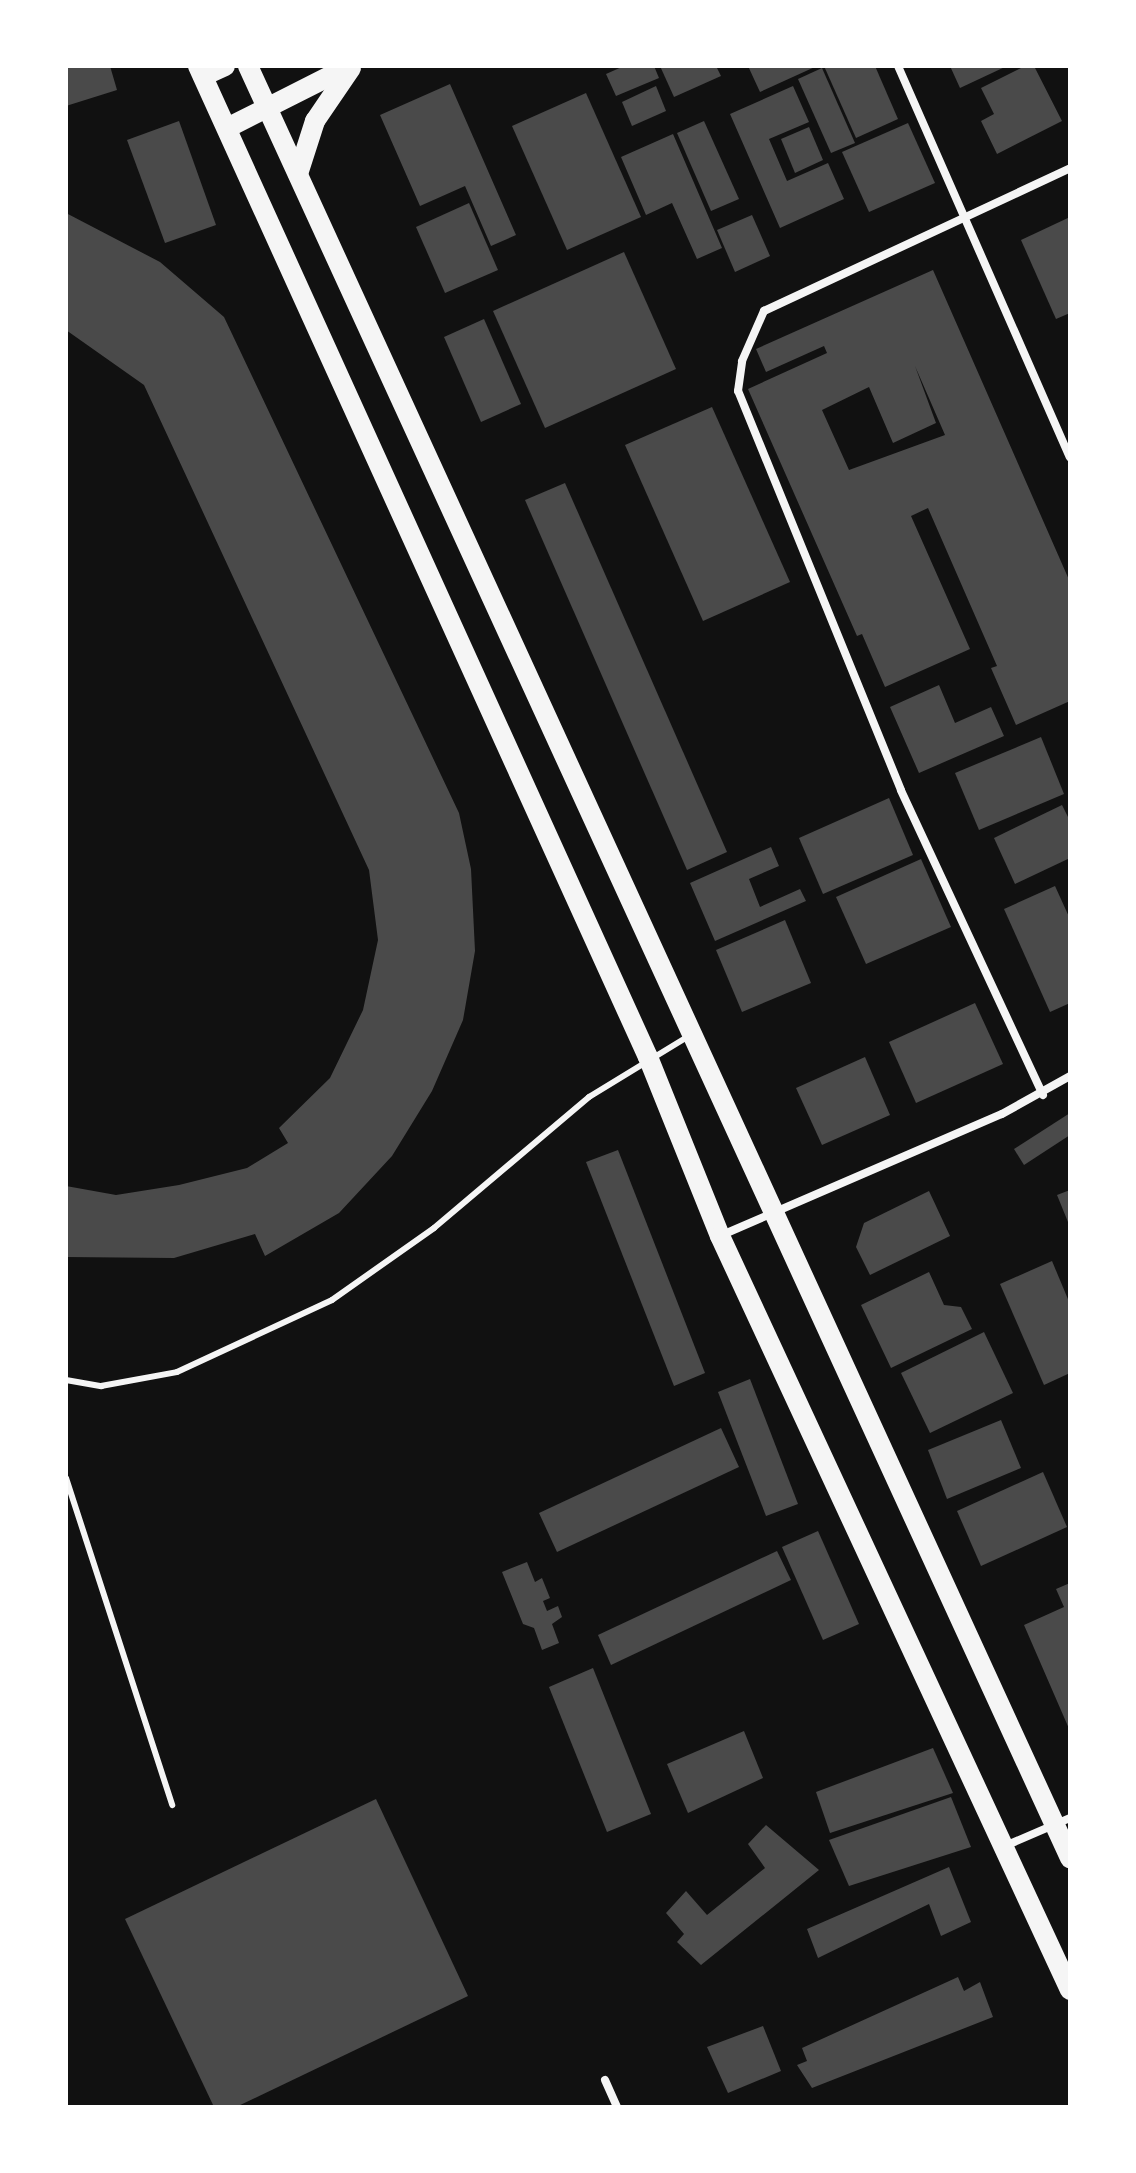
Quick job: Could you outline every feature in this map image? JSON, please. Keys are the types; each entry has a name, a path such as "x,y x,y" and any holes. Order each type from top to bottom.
{"main road":[{"path":"225,66 200,71 648,1057 720,1236 1070,1990"},
{"path":"248,66 774,1213 1063,1822 1070,1858"},
{"path":"227,128 351,66"},
{"path":"298,174 315,121 351,66"}],"street":[{"path":"898,66 1070,457"},
{"path":"1043,1095 901,790 738,391 742,361 764,311 1070,168"},
{"path":"720,1236 1043,1095 1070,1076"},
{"path":"1003,1847 1063,1822"},
{"path":"605,2080 617,2107"}],"lane":[{"path":"66,1380 101,1386 177,1372 332,1300 434,1228 531,1142 648,1057 692,1035"},
{"path":"66,1478 172,1805"}],"building":[{"path":"66,66 110,66 117,90 66,106"},
{"path":"624,66 654,66 659,78 616,96 606,74"},
{"path":"660,66 716,66 721,76 674,97"},
{"path":"748,66 817,66 760,92"},
{"path":"824,66 875,66 898,119 856,138"},
{"path":"950,66 1007,66 960,88"},
{"path":"1025,66 1034,66 1062,121 997,154 981,121 994,114 981,88"},
{"path":"822,68 855,143 831,153 798,79"},
{"path":"450,84 516,235 491,246 465,186 420,206 380,115"},
{"path":"656,86 666,111 632,126 622,102"},
{"path":"793,86 809,122 769,139 787,181 828,163 844,199 780,228 730,114"},
{"path":"586,93 641,217 567,250 512,126"},
{"path":"179,121 216,225 165,243 127,140"},
{"path":"704,121 739,199 711,211 677,133"},
{"path":"908,123 935,183 869,212 842,152"},
{"path":"809,127 823,160 795,173 781,139"},
{"path":"673,134 722,248 697,259 672,203 646,215 621,157"},
{"path":"469,203 498,270 445,293 416,227"},
{"path":"66,213 160,262 224,317 459,813 471,869 475,951 463,1020 432,1091 392,1156 339,1213 265,1256 255,1234 174,1258 66,1257 66,1186 116,1195 179,1185 247,1168 288,1143 279,1128 330,1078 363,1010 378,940 369,870 144,385 66,330"},
{"path":"752,215 770,256 735,272 717,230"},
{"path":"1070,217 1070,313 1056,319 1021,240"},
{"path":"624,252 676,369 545,428 493,311"},
{"path":"933,270 1070,582 1070,701 1016,725 991,668 997,666 928,508 911,516 970,649 885,687 862,634 857,636 748,389 827,353 824,346 766,372 756,349","holes":["915,366 945,435 849,470 822,410 869,387 893,443 936,423"]},
{"path":"484,319 521,404 481,422 444,337"},
{"path":"712,407 790,582 703,621 625,445"},
{"path":"565,483 727,852 687,870 525,500"},
{"path":"939,685 955,723 991,707 1004,736 919,773 890,707"},
{"path":"1041,737 1064,794 979,830 955,773"},
{"path":"889,798 913,855 823,894 799,838"},
{"path":"1062,805 1070,821 1070,858 1015,884 994,838"},
{"path":"771,847 779,866 749,879 760,907 800,889 806,901 715,941 690,883"},
{"path":"921,859 951,927 866,964 836,897"},
{"path":"1055,886 1070,919 1070,1003 1050,1012 1004,909"},
{"path":"785,920 811,983 742,1012 716,950"},
{"path":"975,1003 1003,1064 916,1103 889,1042"},
{"path":"865,1057 890,1115 822,1145 796,1088"},
{"path":"1070,1113 1070,1135 1024,1165 1014,1149"},
{"path":"618,1150 705,1373 674,1386 586,1162"},
{"path":"1070,1190 1070,1227 1057,1195"},
{"path":"929,1191 950,1236 870,1275 856,1247 864,1223"},
{"path":"1052,1261 1070,1304 1070,1373 1044,1385 1000,1284"},
{"path":"929,1272 944,1305 961,1307 972,1329 891,1368 861,1305"},
{"path":"984,1332 1013,1393 930,1433 901,1373"},
{"path":"750,1379 798,1504 766,1516 718,1392"},
{"path":"1001,1420 1021,1468 947,1499 928,1450"},
{"path":"721,1428 739,1467 557,1552 539,1513"},
{"path":"1043,1472 1067,1527 981,1566 957,1511"},
{"path":"818,1531 859,1624 823,1640 782,1547"},
{"path":"777,1551 791,1580 611,1665 598,1635"},
{"path":"527,1562 535,1582 542,1578 550,1598 543,1601 547,1611 558,1606 562,1617 552,1624 559,1643 542,1650 534,1628 523,1624 502,1572"},
{"path":"1070,1583 1070,1731 1024,1625 1064,1607 1056,1589"},
{"path":"593,1668 651,1814 607,1832 549,1687"},
{"path":"744,1731 763,1778 688,1813 667,1764"},
{"path":"933,1748 953,1793 830,1833 816,1792"},
{"path":"951,1797 971,1847 849,1886 829,1840"},
{"path":"376,1799 468,1996 236,2107 214,2107 125,1919"},
{"path":"766,1825 819,1870 701,1965 677,1942 684,1934 666,1913 686,1891 707,1915 765,1868 748,1844"},
{"path":"949,1867 971,1922 941,1936 929,1904 818,1958 807,1929"},
{"path":"958,1977 964,1991 980,1982 993,2017 812,2088 797,2065 807,2061 802,2048"},
{"path":"763,2026 781,2071 728,2093 707,2047"}]}
